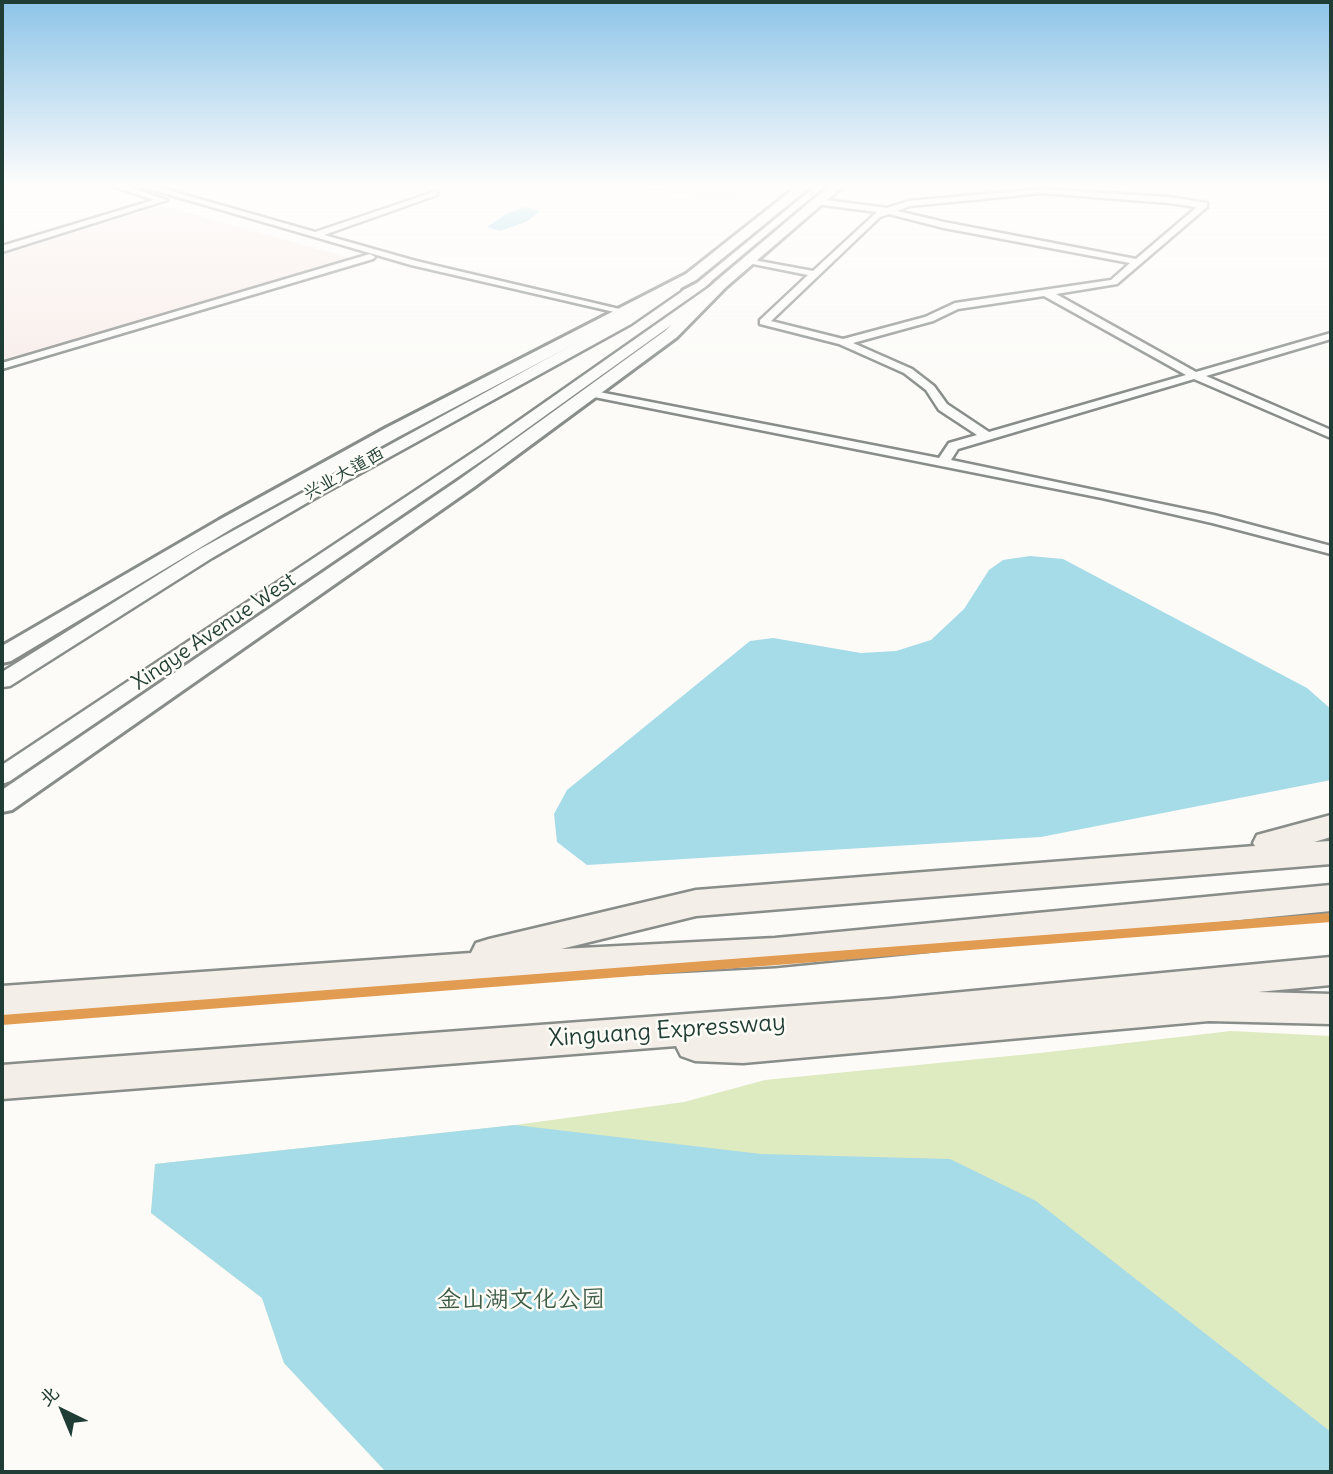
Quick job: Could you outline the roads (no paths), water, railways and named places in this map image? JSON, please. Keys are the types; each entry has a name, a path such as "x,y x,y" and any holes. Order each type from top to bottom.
{"highway":[{"path":"1180,863 1331,826"},
{"path":"421,970 696,903 1331,852"},
{"path":"2,1002 421,970 775,952 1331,898"},
{"name":"Xinguang Expressway","path":"2,1082 889,1014 1331,971"},
{"path":"561,1039 743,1047 1209,1006 1331,1009"}],"main road":[{"path":"2,656 166,557 381,439 691,277 718,256"},
{"path":"2,803 456,491 671,334 721,284 754,256"}],"street":[{"path":"366,256 400,259"},
{"path":"389,256 623,311"},
{"path":"835,256 764,322 844,342 908,370 930,388 943,408 987,436"},
{"path":"1106,256 1139,262"},
{"path":"844,342 929,319 955,306 1114,282 1146,256"},
{"path":"2,366 370,257"},
{"path":"748,261 816,274"},
{"name":"兴业大道西","path":"2,681 205,554 625,321 691,277"},
{"path":"655,301 667,307 686,308 721,284"},
{"path":"1048,294 1196,376 1331,435"},
{"name":"Xingye Avenue West","path":"2,776 427,490 686,308"},
{"path":"943,463 953,446 1331,337"},
{"path":"589,393 1214,519 1331,550"}],"water":[{"path":"1030,556 1063,559 1307,688 1331,709 1331,780 1041,837 587,865 557,842 554,814 567,790 750,641 773,638 861,653 896,651 931,640 964,609 989,570 1003,560"},
{"name":"金山湖文化公园","path":"515,1125 761,1154 950,1159 1036,1201 1331,1432 1331,1472 386,1472 284,1363 262,1298 151,1213 155,1164"}]}
